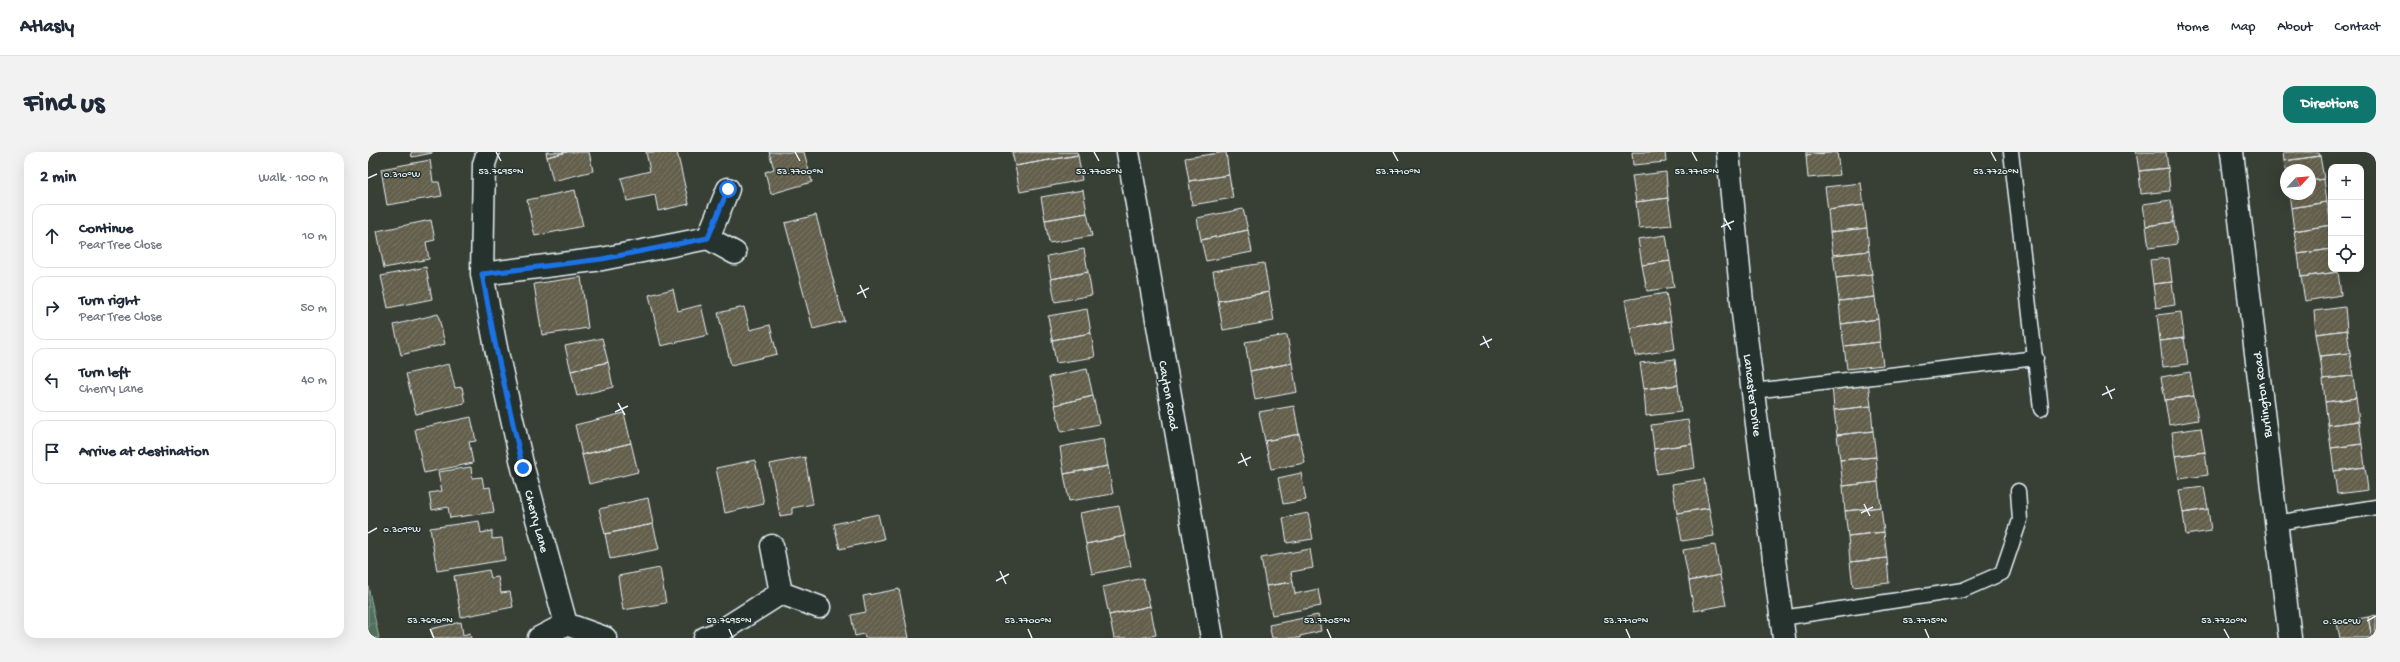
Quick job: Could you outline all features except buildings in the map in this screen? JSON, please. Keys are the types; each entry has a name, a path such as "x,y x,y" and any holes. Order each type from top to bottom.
{"street":[{"name":"Cherry Lane","path":"488,152 484,164 482,274 496,348 523,468 566,624"},
{"name":"Cayton Road","path":"1128,152 1212,638"},
{"name":"Lancaster Drive","path":"1728,152 1743,313 1783,628"},
{"name":"Burlington Road","path":"2232,152 2290,638"},
{"path":"708,238 728,189"},
{"path":"482,274 602,259 708,238 735,253"},
{"path":"772,546 781,593"},
{"path":"781,593 819,607"},
{"path":"705,638 716,634 781,593"},
{"path":"539,638 566,624 605,638"}],"lane":[{"path":"2011,152 2041,409"},
{"path":"1753,391 2036,358"},
{"path":"1783,628 1963,590 2002,573 2020,520 2018,491"},
{"path":"2276,523 2376,507"}],"green space":[{"path":"368,586 379,638 368,638"}],"route":[{"path":"523,468 496,348 482,274 602,259 708,238 728,189"}]}
